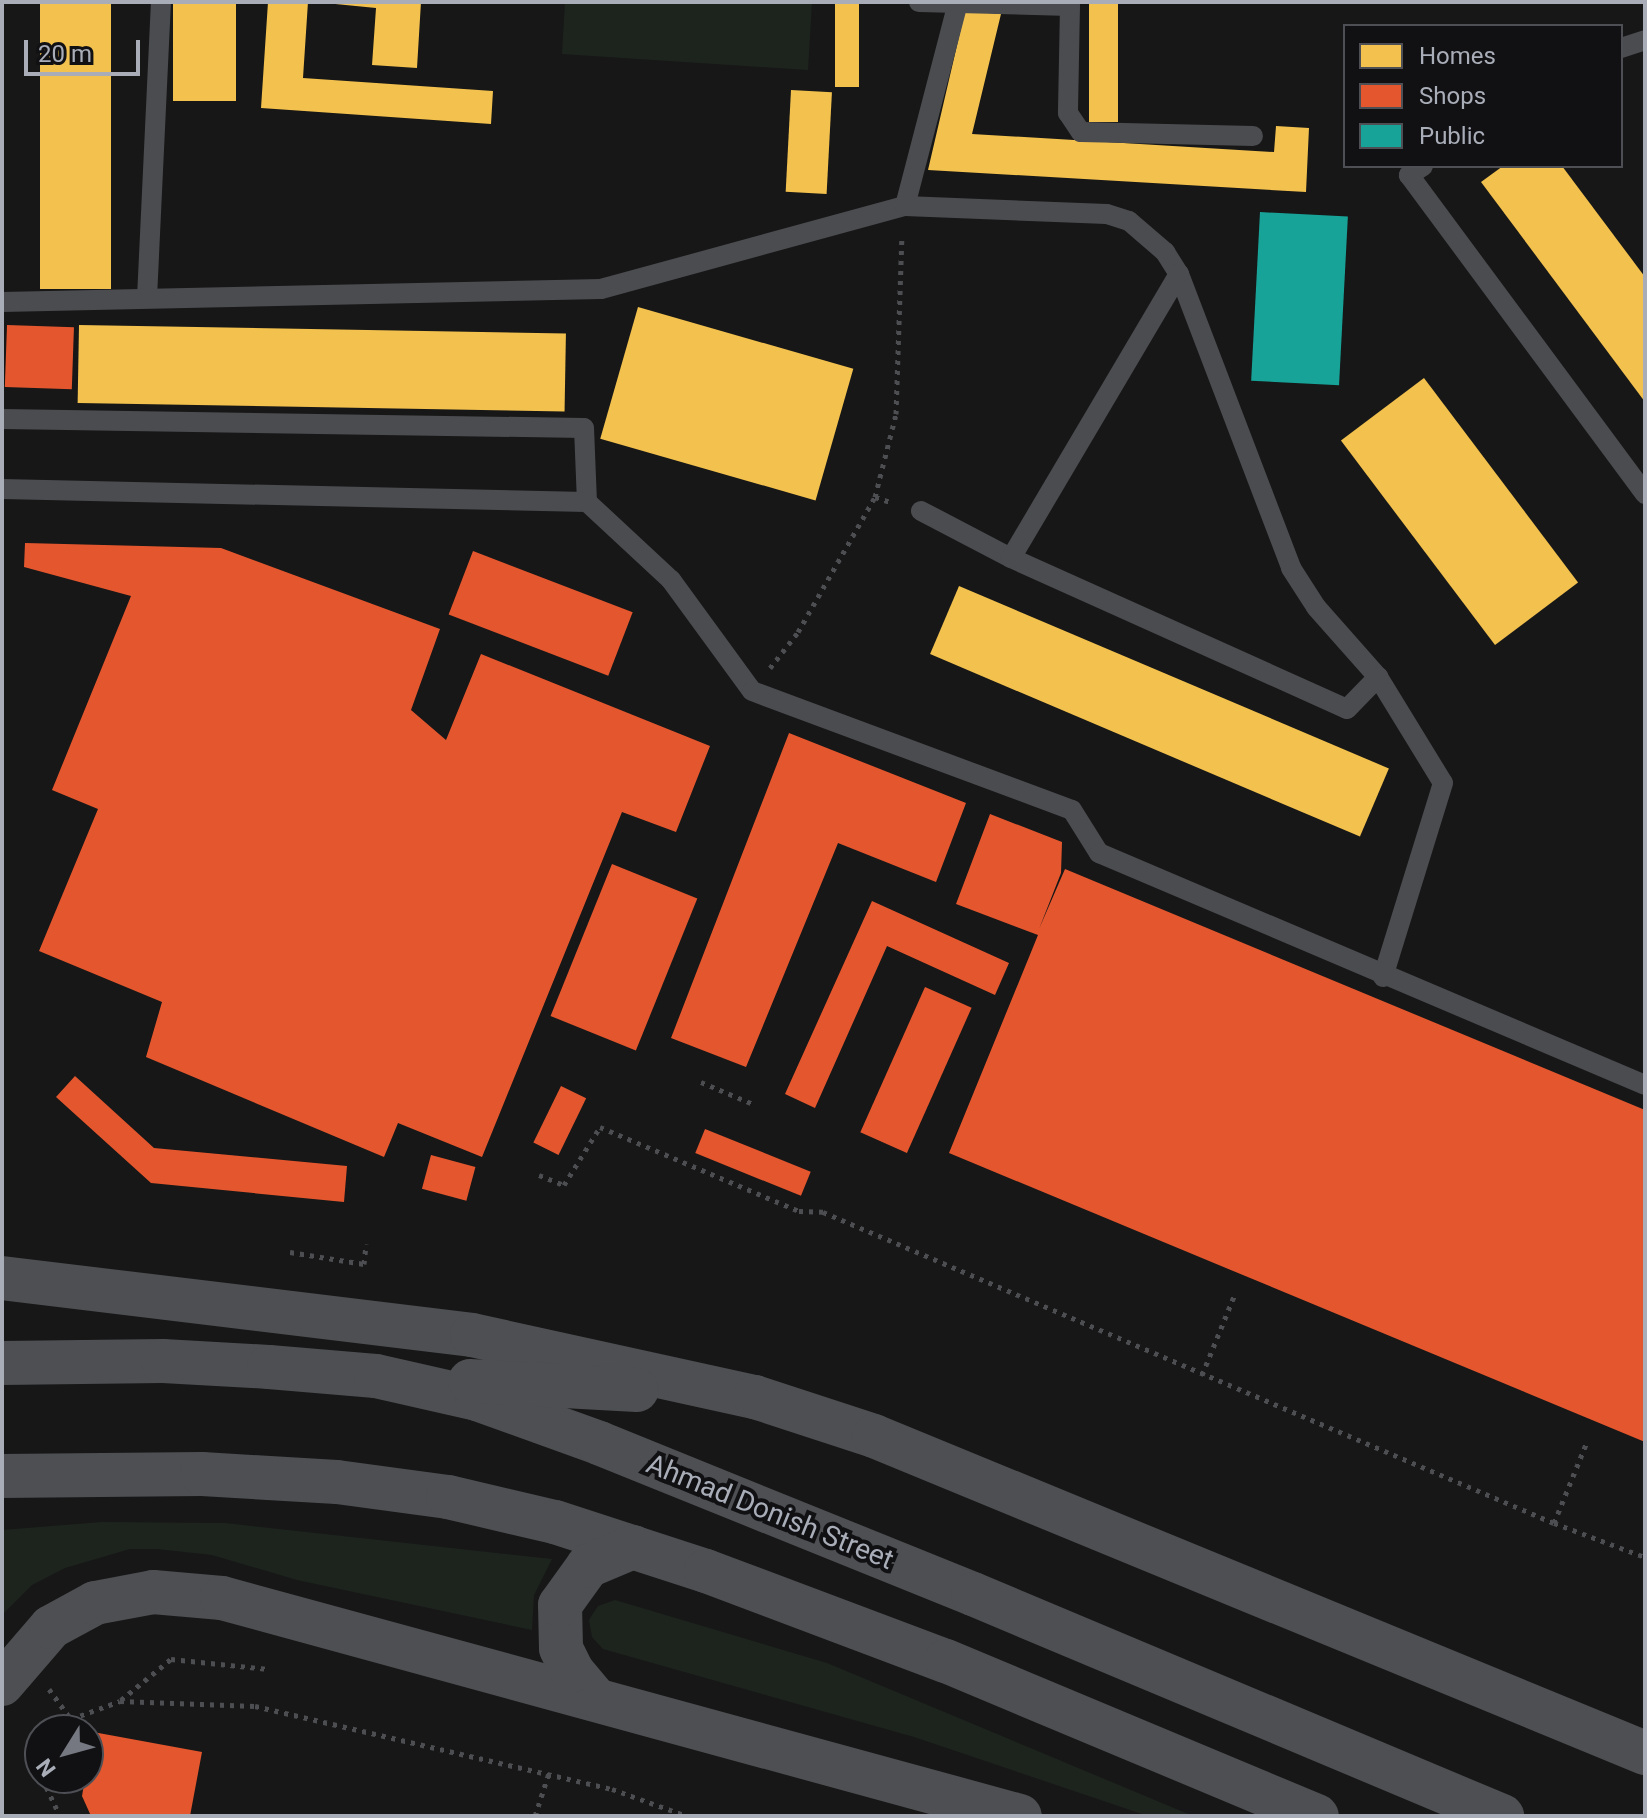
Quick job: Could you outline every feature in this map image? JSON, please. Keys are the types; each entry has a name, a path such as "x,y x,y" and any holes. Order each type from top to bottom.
{"main road":[{"path":"2,1279 376,1376 755,1397"},
{"path":"2,1279 472,1335 755,1397 874,1436 1645,1753"},
{"name":"Ahmad Donish Street","path":"2,1363 163,1361 376,1376 538,1420 973,1594 1502,1816"},
{"path":"2,1476 202,1474 337,1482 486,1505 633,1547 946,1661 1317,1816"},
{"path":"592,1695 561,1648 560,1605 588,1566 633,1547"},
{"path":"2,1684 34,1644 66,1617 109,1598 153,1592 222,1598 311,1618 1020,1816"}],"lane":[{"path":"147,298 161,2"},
{"path":"919,2 1070,4 1068,113 1081,132 1253,136"},
{"path":"905,206 957,4"},
{"path":"1623,47 1645,40"},
{"path":"1420,168 1409,175 1645,494"},
{"path":"2,302 601,289 905,206 1107,214 1147,234 1179,274 1291,568 1316,607 1378,677 1443,783 1383,977"},
{"path":"1011,558 1179,274"},
{"path":"2,419 584,428 587,502"},
{"path":"2,489 587,502 671,580 752,691 1072,810 1099,853 1383,977 1645,1085"},
{"path":"921,511 1011,558 1347,709 1378,677"}],"path":[{"path":"752,691 798,632 875,497 896,414 905,206"},
{"path":"701,1082 753,1104"},
{"path":"539,1175 564,1185 600,1127 799,1211 823,1212 1554,1523 1645,1557"},
{"path":"290,1252 364,1264 366,1244"},
{"path":"1202,1375 1234,1296"},
{"path":"1554,1523 1586,1444"},
{"path":"85,1714 120,1701 171,1659 268,1669"},
{"path":"48,1688 67,1714"},
{"path":"120,1701 255,1706 549,1773 687,1816"},
{"path":"535,1816 549,1773"},
{"path":"50,1794 60,1816"}],"shaded area":[{"path":"565,2 812,2 808,70 562,54"},
{"path":"102,1522 225,1523 552,1559 534,1595 532,1630 297,1580 212,1555 157,1549 130,1549 65,1568 32,1585 2,1615 2,1530"},
{"path":"615,1600 827,1663 1193,1816 1148,1816 914,1737 603,1649 592,1637 589,1620 598,1606"}],"building: Homes":[{"path":"40,2 111,2 111,289 40,289"},
{"path":"173,2 236,2 236,101 173,101"},
{"path":"268,2 308,2 303,78 493,91 491,124 261,108"},
{"path":"315,2 421,2 417,68 372,65 376,8"},
{"path":"835,2 859,2 859,87 835,87"},
{"path":"1089,2 1118,2 1118,122 1089,122"},
{"path":"965,11 1001,14 972,134 1274,152 1276,126 1309,128 1306,192 928,170"},
{"path":"791,90 832,92 827,194 786,192"},
{"path":"1500,168 1563,168 1645,277 1645,402 1481,182"},
{"path":"638,307 853,369 816,500 600,439"},
{"path":"79,325 566,333 565,411 78,403"},
{"path":"1424,378 1578,582 1495,645 1341,441"},
{"path":"959,586 1389,768 1360,837 930,654"}],"building: Shops":[{"path":"7,325 74,327 72,389 5,387"},
{"path":"25,543 221,548 440,629 411,710 446,740 481,654 710,746 676,832 622,812 482,1157 398,1123 384,1157 146,1057 162,1002 39,951 98,809 52,790 131,596 24,567"},
{"path":"473,551 633,612 608,676 449,614"},
{"path":"789,733 966,803 936,882 838,843 746,1067 671,1038"},
{"path":"990,814 1062,842 1061,873 1039,929 1065,869 1645,1110 1645,1442 949,1153 1038,935 956,904"},
{"path":"612,864 697,898 636,1051 551,1016"},
{"path":"872,901 1009,963 995,995 887,946 815,1108 785,1094"},
{"path":"925,987 972,1008 907,1153 860,1132"},
{"path":"75,1076 154,1148 347,1166 344,1202 151,1183 56,1097"},
{"path":"561,1086 586,1098 559,1155 533,1143"},
{"path":"705,1129 811,1172 801,1196 695,1153"},
{"path":"431,1155 475,1167 466,1201 422,1189"},
{"path":"104,1734 202,1752 190,1816 91,1816 82,1796 104,1794"}],"building: Public":[{"path":"1260,212 1348,217 1339,385 1251,381"}]}
